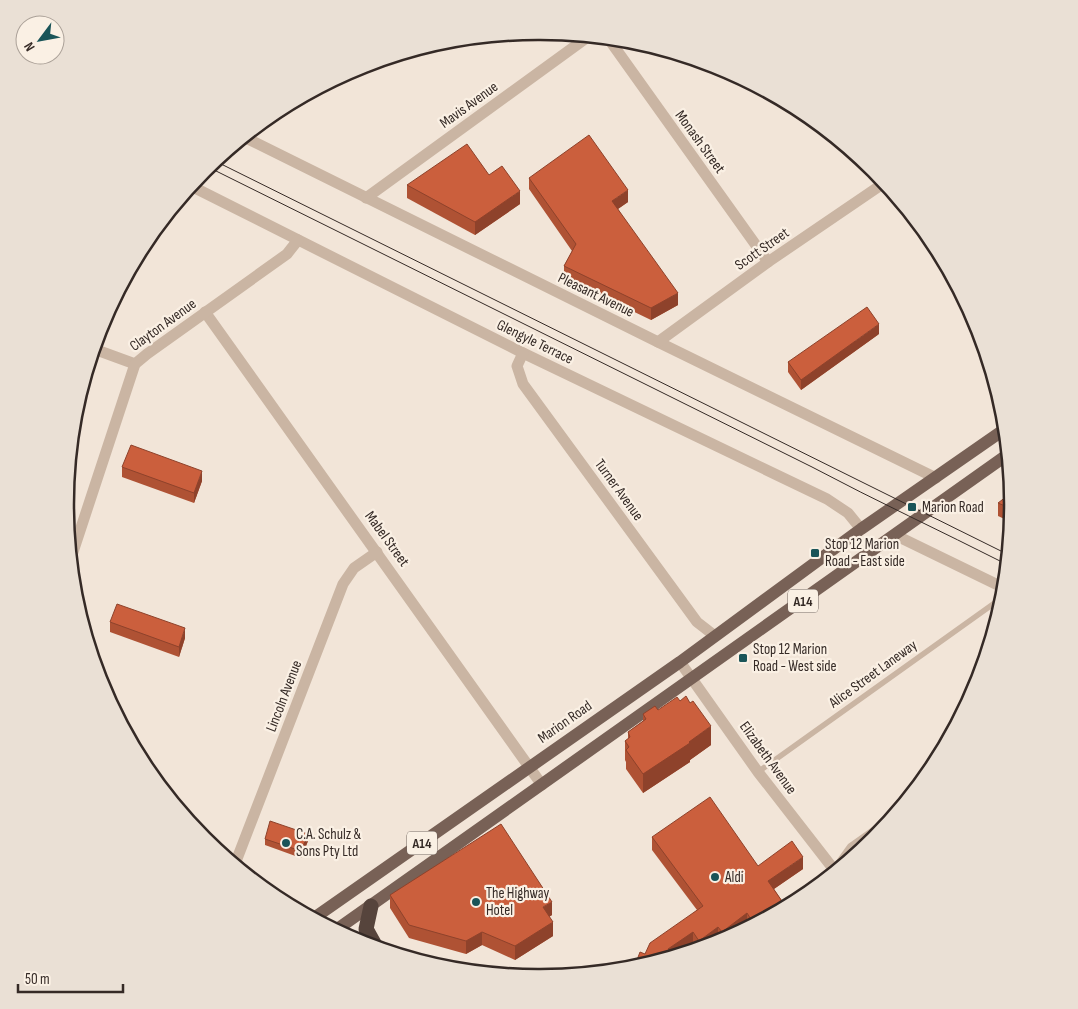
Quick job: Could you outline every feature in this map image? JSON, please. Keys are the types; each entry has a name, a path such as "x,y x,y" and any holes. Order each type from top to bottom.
{"highway":[{"path":"371,906 366,929 371,937"}],"main road":[{"name":"Marion Road","path":"320,914 680,662 861,529 998,434"},
{"name":"A14","path":"343,925 692,680 1001,459"}],"street":[{"name":"Mavis Avenue","path":"366,198 581,42"},
{"name":"Monash Street","path":"614,46 768,262"},
{"name":"Pleasant Avenue","path":"251,140 936,478"},
{"name":"Scott Street","path":"658,342 768,262 878,187"},
{"name":"Glengyle Terrace","path":"198,190 523,354 827,499 848,513 861,529"},
{"name":"Clayton Avenue","path":"76,543 135,364 146,354 287,254 298,240"},
{"name":"Mabel Street","path":"205,312 378,552 542,785"},
{"path":"100,352 135,364"},
{"name":"Turner Avenue","path":"523,354 517,366 523,384 697,622 715,636"},
{"path":"895,535 997,584"},
{"name":"Lincoln Avenue","path":"237,858 343,584 354,568 378,552"},
{"name":"Elizabeth Avenue","path":"680,662 758,772 832,865"}],"lane":[{"name":"Alice Street Laneway","path":"758,772 993,603"}],"building":[{"path":"589,135 628,190 612,201 678,293 651,308 564,266 576,244 529,178"},
{"path":"467,144 489,175 502,166 520,191 475,222 407,185"},
{"path":"867,307 879,324 801,380 788,362"},
{"path":"131,445 202,471 194,493 122,467"},
{"path":"1004,499 1004,506 998,503"},
{"path":"117,604 185,628 179,647 110,622"},
{"path":"686,696 690,703 693,701 711,726 690,743 643,774 626,750 629,747 625,741 630,737 628,732 646,719 643,714 655,706 658,710 677,697 680,701"},
{"name":"Aldi","path":"710,797 758,866 792,841 803,857 768,881 782,900 771,907 750,918 747,913 722,932 718,927 699,940 693,932 668,949 669,950 638,958 640,952 645,954 650,943 703,906 652,837"},
{"name":"C.A. Schulz & Sons Pty Ltd","path":"270,821 308,834 301,851 265,839"},
{"path":"501,824 552,902 543,907 553,922 515,946 482,932 466,941 409,925 390,895"}],"tram line":[{"path":"223,165 1001,551"},
{"path":"216,171 1000,561"}],"place":[{"name":"Marion Road","path":"912,507"},
{"name":"Stop 12 Marion Road - East side","path":"815,553"},
{"name":"Stop 12 Marion Road - West side","path":"743,658"},
{"name":"C.A. Schulz & Sons Pty Ltd","path":"286,843"},
{"name":"Aldi","path":"715,877"},
{"name":"The Highway Hotel","path":"476,902"}]}
